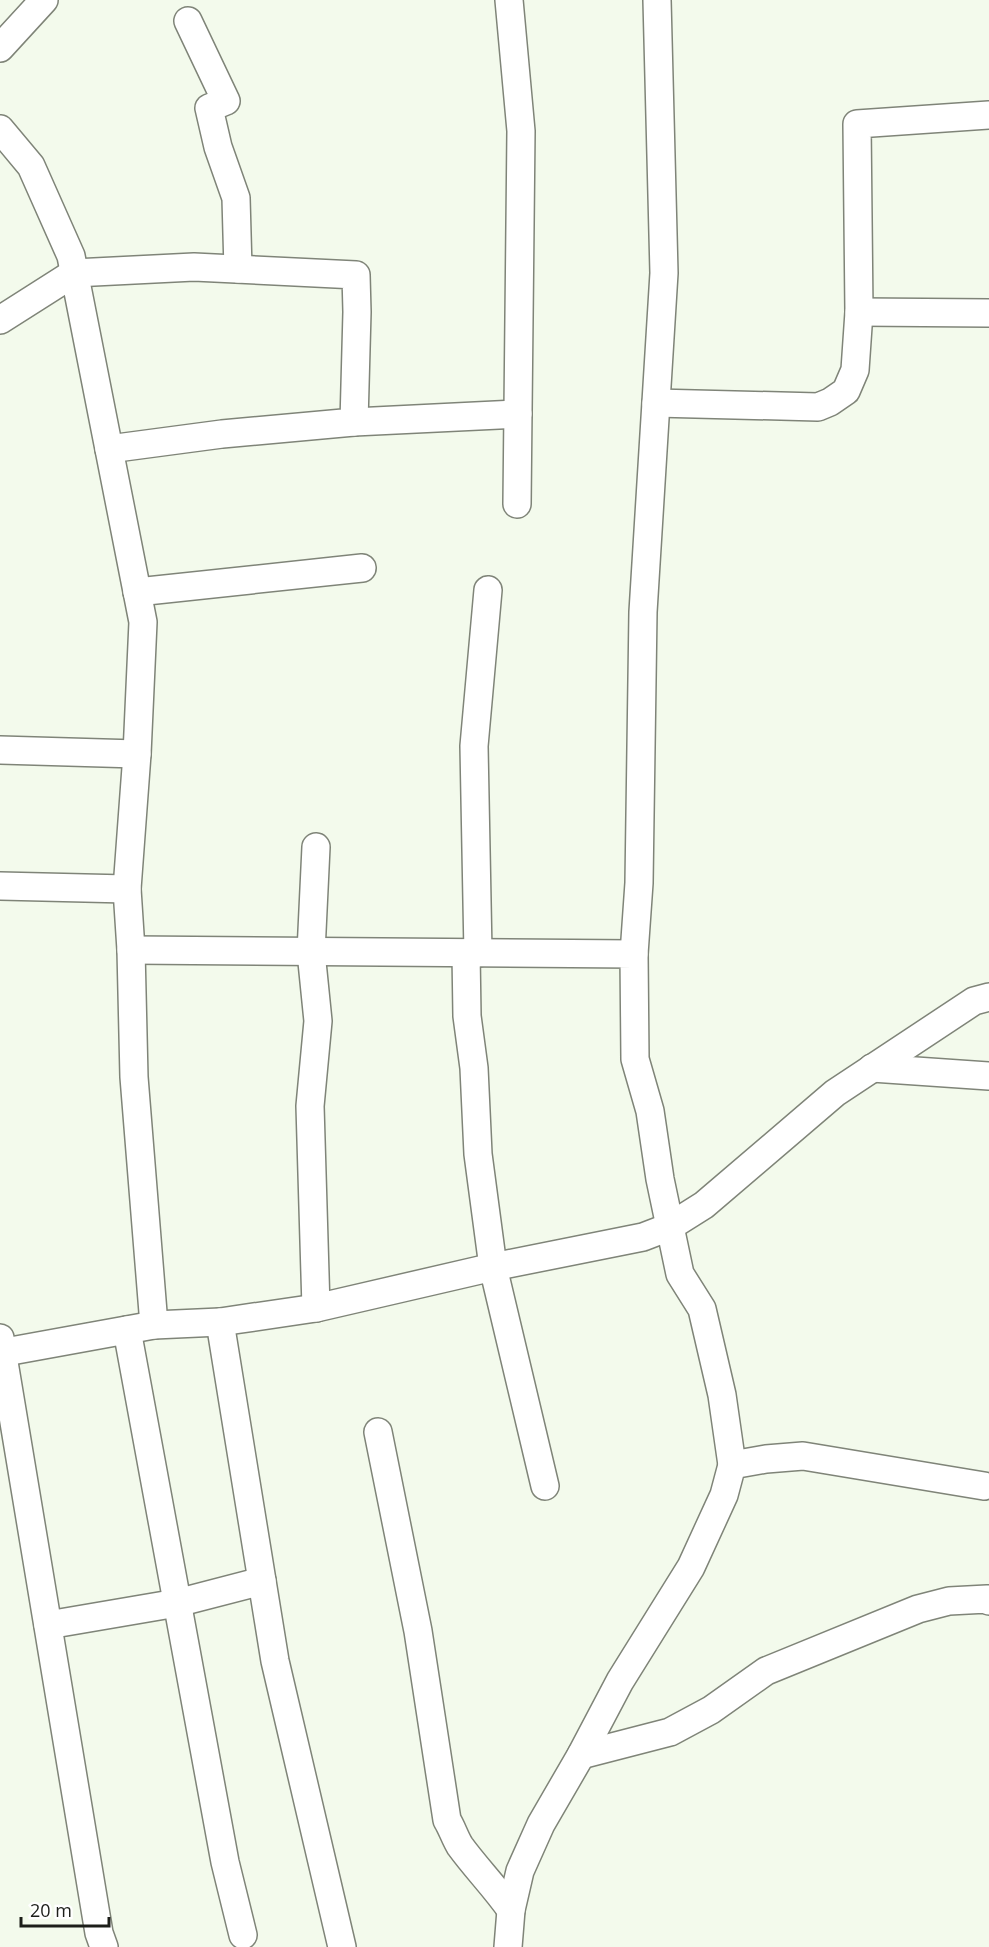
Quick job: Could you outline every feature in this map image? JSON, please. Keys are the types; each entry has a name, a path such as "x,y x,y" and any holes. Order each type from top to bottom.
{"street":[{"path":"0,48 44,0"},
{"path":"509,0 520,131 517,504"},
{"path":"508,1947 511,1910 520,1871 541,1824 620,1681 691,1567 724,1495 732,1465 722,1395 702,1308 680,1274 669,1227 650,1111 635,1059 634,954 639,883 643,612 664,273 657,0"},
{"path":"188,21 226,101 209,108 218,147 236,198 238,269"},
{"path":"656,403 818,407 846,391 855,370 859,312 857,124 989,116"},
{"path":"0,129 31,166 71,256 143,622 137,754 127,889 134,1077 154,1325"},
{"path":"0,320 74,273 194,267 356,275 354,422"},
{"path":"859,312 989,313"},
{"path":"109,449 222,434 354,422 518,414"},
{"path":"137,592 362,568"},
{"path":"488,590 474,746 472,953 467,1016 474,1068 478,1154 493,1267 545,1486"},
{"path":"0,750 137,754"},
{"path":"316,847 311,952 318,1021 310,1106 316,1308"},
{"path":"0,886 127,889"},
{"path":"131,950 634,954"},
{"path":"104,1947 99,1933 1,1348 154,1325 220,1322 316,1308 493,1267 643,1237 669,1227 704,1205 835,1093 974,1001 989,997"},
{"path":"872,1068 989,1076"},
{"path":"220,1322 275,1661 342,1947"},
{"path":"127,1330 225,1862 243,1935"},
{"path":"378,1432 418,1631 447,1820 459,1844 511,1910"},
{"path":"732,1465 803,1456 984,1486"},
{"path":"48,1625 177,1603 262,1581"},
{"path":"581,1755 670,1732 711,1710 766,1671 918,1609 949,1601 987,1599 989,1601"}]}
